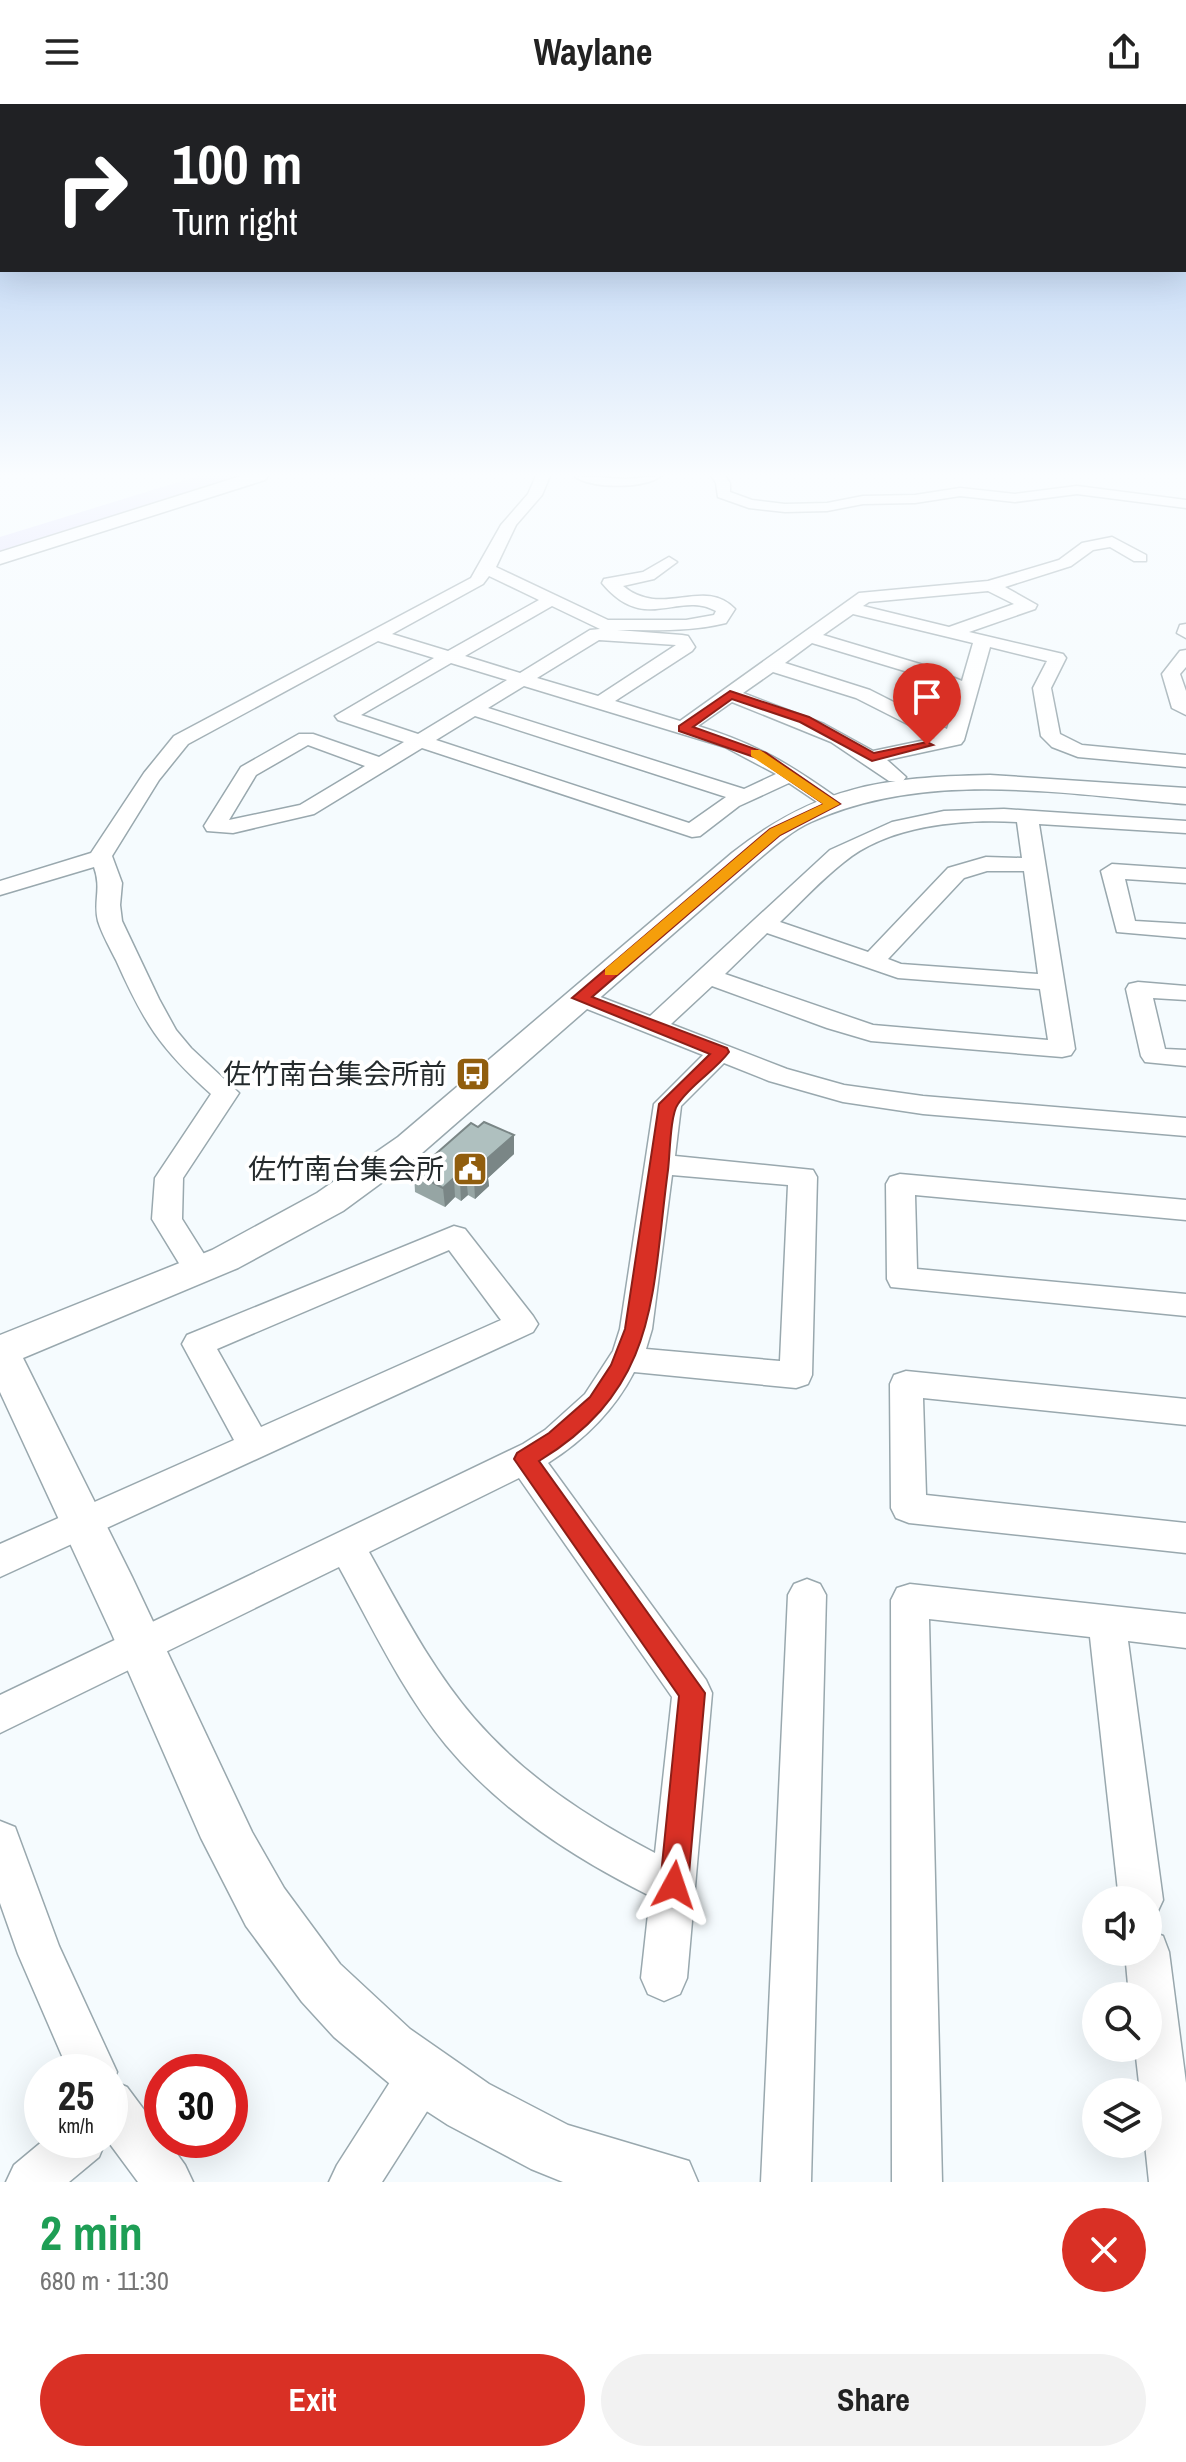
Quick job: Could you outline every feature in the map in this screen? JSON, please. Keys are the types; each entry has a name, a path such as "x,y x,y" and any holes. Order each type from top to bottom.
{"street":[{"path":"199,1270 167,1219 169,1178 226,1093 182,1054 146,999 110,921 108,905 111,883 102,857 103,850 151,777 181,740 468,588 483,573"},
{"path":"495,573 605,625 686,625 720,619 726,609 716,602 702,599 650,605 635,602 610,583 653,573"},
{"path":"683,728 865,597 990,586 1032,573"},
{"path":"948,633 1029,605 990,586"},
{"path":"549,601 345,716 692,831 745,796 792,774"},
{"path":"850,608 1057,658 1042,688 1051,736 1066,748 1186,761"},
{"path":"382,765 306,738 248,771 215,826 233,827 307,810 382,765 596,634 684,642 686,647 600,703"},
{"path":"377,635 748,749 792,774 833,804"},
{"path":"810,637 914,668 969,691"},
{"path":"954,740 983,641"},
{"path":"1186,655 1178,674 1182,708 1186,709"},
{"path":"771,665 863,694 954,740"},
{"path":"730,695 804,720 872,757 896,777"},
{"path":"473,709 745,796"},
{"path":"872,757 954,740"},
{"path":"668,2182 554,2149 493,2119 423,2074 364,2026 327,1988 266,1910 244,1870 142,1646 0,1351 199,1270 285,1229 375,1172 775,832 833,804 859,796 943,783 1186,796"},
{"path":"1069,788 1076,820"},
{"path":"654,1026 838,855 871,836 944,817 1027,817 1186,827"},
{"path":"708,976 871,1033 1062,1049 1027,817"},
{"path":"0,888 102,857"},
{"path":"871,963 956,873 986,864 1034,865"},
{"path":"1186,876 1112,871 1125,927 1186,931"},
{"path":"763,924 898,971 1052,982"},
{"path":"1186,993 1138,989 1154,1056 1186,1058"},
{"path":"581,998 789,1078 879,1099 1186,1127"},
{"path":"0,1715 525,1459 557,1440 597,1403 625,1359 636,1329 668,1104 721,1052"},
{"path":"625,1359 796,1375 803,1177 659,1164"},
{"path":"1186,1210 900,1184 902,1279 1186,1305"},
{"path":"0,1561 522,1324 454,1236 198,1344 254,1445"},
{"path":"1186,1412 906,1384 909,1508 1186,1538"},
{"path":"525,1459 692,1693 664,1978"},
{"path":"346,1546 424,1679 476,1750 523,1795 573,1831 674,1885"},
{"path":"786,2182 807,1595"},
{"path":"917,2182 910,1600 1186,1631"},
{"path":"1107,1622 1139,1886"},
{"path":"0,1842 80,2054"},
{"path":"1149,1966 1174,2182"},
{"path":"354,2182 423,2074"},
{"path":"128,2138 168,2182"},
{"path":"31,2182 54,2158"}],"building":[{"path":"484,1122 514,1135 481,1164 488,1167 474,1179 466,1176 460,1181 454,1178 443,1188 414,1173 471,1123 478,1127"}],"slow traffic":[{"path":"611,972 775,832 833,804 756,753"}],"place":[{"name":"佐竹南台集会所前","path":"473,1074"},
{"name":"佐竹南台集会所","path":"470,1169"}],"route":[{"path":"674,1885 692,1693 525,1459 557,1440 579,1421 597,1403 621,1368 636,1329 668,1104 721,1052 581,998 775,832 833,804 792,774 748,749 683,728 730,695 804,720 872,757 927,745"}]}
